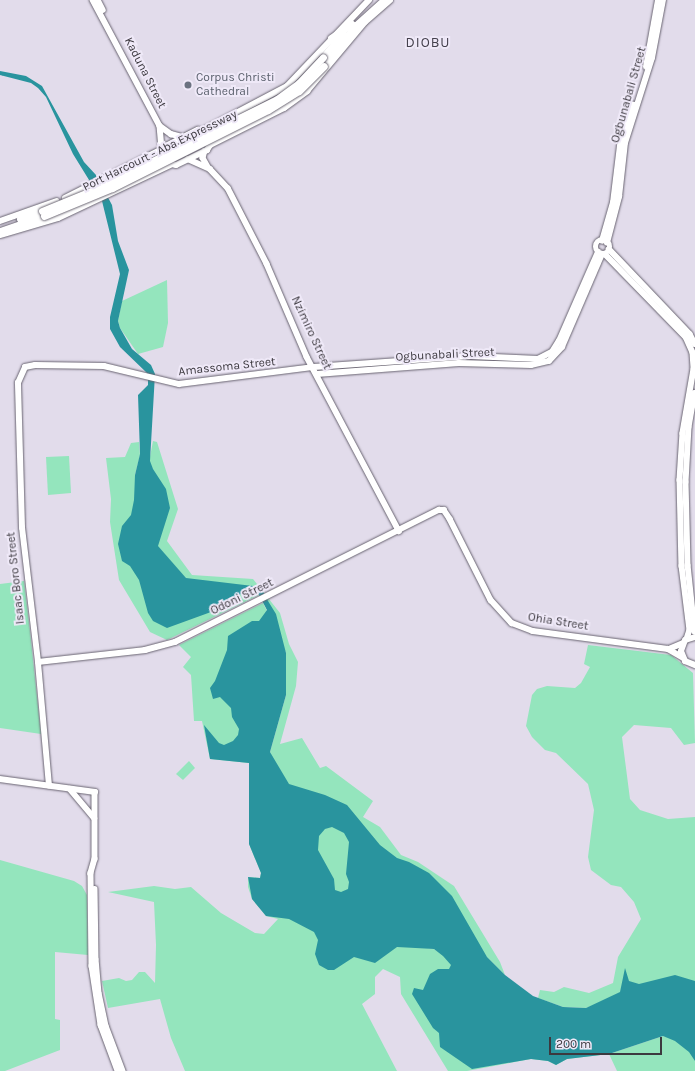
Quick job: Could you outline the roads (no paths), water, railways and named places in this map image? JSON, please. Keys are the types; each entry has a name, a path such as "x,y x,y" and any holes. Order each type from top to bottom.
{"highway":[{"name":"Port Harcourt - Aba Expressway","path":"0,226 43,214 277,99 299,83 352,24 377,0"},
{"name":"Port Harcourt - Aba Expressway","path":"0,231 112,188 268,110 299,91 324,66 363,18 384,0"},
{"path":"343,47 363,18"},
{"path":"331,38 352,24"}],"main road":[{"path":"0,221 106,180 162,150 182,137 202,131 287,86 307,68 331,38 369,0"},
{"path":"0,235 48,221 96,201 170,165 205,151 210,145 294,101 315,83 343,47 390,0"},
{"path":"202,131 209,136 210,145"},
{"path":"162,150 162,159 170,165"},
{"path":"695,637 685,641 682,657 693,665 695,671"}],"street":[{"name":"Kaduna Street","path":"93,0 110,29 160,126 162,150"},
{"name":"Kaduna Street","path":"98,0 110,29"},
{"name":"Ogbunabali Street","path":"605,242 613,203 620,146 643,77 658,0"},
{"name":"Ogbunabali Street","path":"605,242 619,197 625,143 652,58 663,0"},
{"name":"Kaduna Street","path":"160,126 171,134 182,137"},
{"path":"205,151 203,158 210,169"},
{"name":"Nzimiro Street","path":"188,159 210,169 223,181 230,192 317,374 399,531"},
{"path":"668,649 685,641 690,630 680,480 683,433 694,369 693,353 686,337 602,253 596,245 605,242 609,249 690,334 695,344"},
{"path":"602,253 609,249"},
{"name":"Ogbunabali Street","path":"314,367 471,356 522,360 543,357 552,352 560,341 602,253"},
{"name":"Ogbunabali Street","path":"317,374 477,362 531,365 549,361 562,347 602,253"},
{"name":"Amassoma Street","path":"25,368 35,365 91,364 159,381 179,384 314,367"},
{"name":"Isaac Boro Street","path":"25,368 18,383 22,528 38,662 49,786"},
{"path":"323,384 332,373"},
{"path":"695,392 689,427 686,482 685,565 695,632"},
{"name":"Odoni Street","path":"38,662 157,648 175,642 435,512 444,510"},
{"name":"Ohia Street","path":"444,510 492,600 512,623 533,631 668,649 682,657"},
{"path":"0,779 95,792 91,943 95,997 107,1043 118,1071"},
{"path":"70,789 95,819"},
{"path":"94,867 99,993 106,1026 123,1071"}],"water":[{"path":"0,71 26,76 42,86 84,162 96,175 112,205 118,241 129,270 118,321 120,328 132,349 151,365 155,374 150,461 153,469 166,489 170,508 158,546 186,578 253,586 263,592 276,614 286,653 286,695 270,752 289,784 325,795 347,805 380,845 397,858 409,862 429,873 452,896 487,957 505,975 533,996 563,1007 586,1008 620,992 625,968 629,981 639,984 675,975 695,981 695,1061 689,1052 675,1041 663,1036 609,1054 567,1059 556,1065 548,1061 531,1059 472,1069 440,1047 439,1033 433,1028 412,994 414,988 423,990 430,974 438,969 449,969 451,965 434,949 397,947 375,963 354,957 334,970 328,970 319,965 315,954 318,940 314,932 289,919 266,916 252,899 248,877 260,878 261,873 249,844 249,763 210,759 204,725 219,743 224,745 233,741 238,735 239,729 232,717 231,708 220,697 213,699 210,688 215,681 227,650 228,636 252,621 259,621 267,610 259,595 244,592 211,612 167,628 153,621 148,613 139,580 130,566 122,561 118,544 122,526 131,515 134,500 135,475 140,454 138,395 148,385 147,373 120,347 110,329 110,317 120,274 102,201 73,154 46,97 31,83 0,75","holes":["332,827 344,833 349,842 346,874 349,882 348,889 341,892 335,890 334,879 318,850 319,836 325,829"]}],"place":[{"name":"Corpus Christi Cathedral","path":"188,85"}],"district":[{"name":"DIOBU","path":"428,43"}]}
